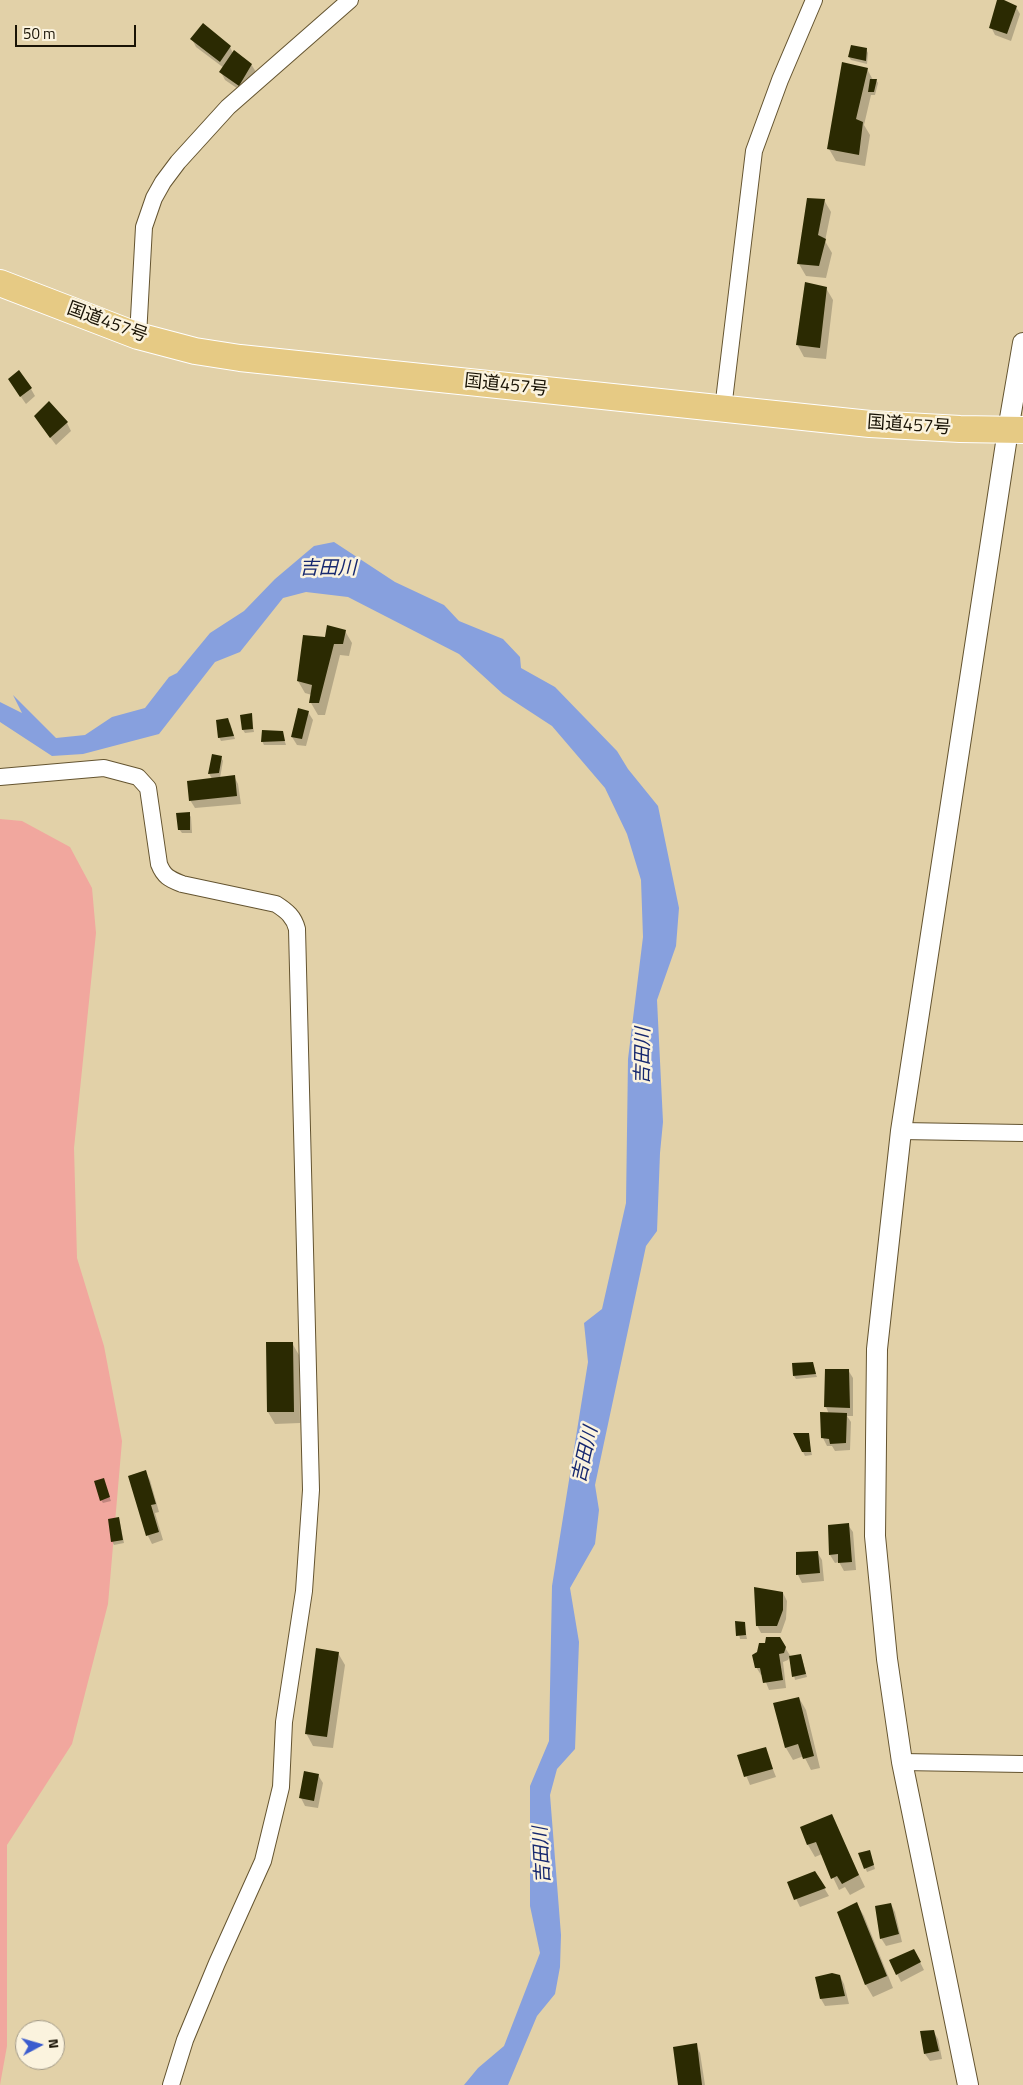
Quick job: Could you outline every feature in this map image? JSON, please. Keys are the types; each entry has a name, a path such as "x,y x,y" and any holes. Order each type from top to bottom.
{"highway":[{"name":"国道457号","path":"0,283 138,336 195,351 240,358 870,424 1015,430"}],"street":[{"path":"138,336 144,227 154,198 163,182 178,162 228,107 350,0"},
{"path":"723,409 754,151 780,80 814,0"},
{"path":"968,2085 902,1762 887,1659 875,1536 877,1348 901,1132 1015,430 1023,343"},
{"path":"0,777 104,768 138,777 148,788 159,864 168,879 182,884 276,904 288,912 295,921 297,929 311,1490 304,1591 284,1722 281,1787 264,1861 217,1963 185,2040 171,2085"},
{"path":"901,1132 1023,1133"},
{"path":"902,1762 1023,1764"}],"shaded area":[{"path":"0,819 22,821 70,847 92,888 96,933 74,1148 77,1258 104,1346 122,1441 108,1604 72,1744 7,1845 7,2046 0,2085"}],"water":[{"name":"吉田川","path":"334,542 395,582 444,605 459,621 503,639 520,657 521,668 555,687 617,751 628,769 658,806 679,908 676,946 657,1000 663,1122 657,1231 646,1246 595,1485 599,1510 595,1544 570,1588 579,1642 575,1749 557,1769 550,1795 561,1935 560,1967 555,1994 537,2016 508,2085 464,2085 478,2068 504,2046 540,1953 530,1906 530,1786 549,1741 552,1586 588,1362 584,1323 602,1309 626,1203 628,1059 643,937 641,880 627,834 605,788 552,726 503,694 459,654 348,597 306,592 283,598 240,652 215,662 159,734 83,754 52,756 0,722 0,702 22,713 13,695 56,738 85,735 112,717 145,708 169,677 177,673 210,633 244,611 275,579 314,546"}],"building":[{"path":"997,0 1004,0 1017,6 1007,34 989,28"},
{"path":"203,23 231,46 220,62 190,39"},
{"path":"851,45 867,48 866,61 848,57"},
{"path":"234,50 252,64 239,86 219,72"},
{"path":"842,62 868,68 856,119 863,122 859,155 827,149"},
{"path":"870,79 877,79 874,92 868,92"},
{"path":"807,198 825,199 818,235 826,239 819,266 797,264"},
{"path":"805,282 827,287 820,348 796,345"},
{"path":"19,370 32,388 20,397 8,379"},
{"path":"49,401 68,422 50,438 34,416"},
{"path":"327,625 346,630 343,644 334,644 319,703 309,703 312,685 297,681 303,635 325,637"},
{"path":"298,708 309,711 302,739 291,737"},
{"path":"252,713 253,729 242,730 240,715"},
{"path":"228,718 234,736 218,738 216,720"},
{"path":"262,730 283,731 285,741 261,742"},
{"path":"212,754 222,756 219,773 208,774"},
{"path":"235,775 237,796 189,801 187,781"},
{"path":"190,812 190,830 178,830 176,813"},
{"path":"266,1342 293,1342 294,1412 267,1412"},
{"path":"813,1362 816,1374 793,1376 792,1363"},
{"path":"825,1369 849,1369 850,1408 824,1407"},
{"path":"820,1412 847,1413 846,1443 830,1444 829,1439 821,1438"},
{"path":"793,1433 809,1433 811,1452 802,1452"},
{"path":"146,1470 156,1504 151,1505 159,1532 146,1536 128,1476"},
{"path":"104,1478 110,1497 100,1501 94,1481"},
{"path":"119,1517 123,1540 111,1542 108,1519"},
{"path":"849,1523 852,1562 838,1563 838,1554 829,1555 828,1525"},
{"path":"818,1551 820,1573 796,1575 796,1552"},
{"path":"754,1587 783,1592 783,1610 777,1626 756,1626"},
{"path":"735,1621 745,1622 746,1635 736,1636"},
{"path":"766,1637 780,1637 786,1647 784,1653 779,1654 783,1680 763,1683 760,1668 755,1668 752,1655 757,1652 759,1643 765,1643"},
{"path":"316,1648 339,1652 327,1737 305,1734"},
{"path":"801,1654 806,1674 792,1677 789,1656"},
{"path":"799,1697 814,1756 803,1759 798,1744 785,1748 773,1703"},
{"path":"766,1747 773,1769 744,1777 737,1755"},
{"path":"304,1771 319,1774 314,1801 299,1798"},
{"path":"832,1814 859,1875 842,1884 837,1876 831,1879 816,1842 807,1845 800,1827"},
{"path":"870,1850 874,1865 864,1869 858,1853"},
{"path":"815,1871 826,1888 794,1900 787,1882"},
{"path":"857,1902 887,1976 865,1985 837,1912"},
{"path":"891,1903 899,1934 880,1939 875,1906"},
{"path":"914,1949 921,1962 896,1975 889,1960"},
{"path":"832,1973 840,1975 845,1996 820,1999 815,1977"},
{"path":"934,2030 939,2051 924,2054 920,2031"},
{"path":"697,2043 702,2085 678,2085 673,2047"}]}
